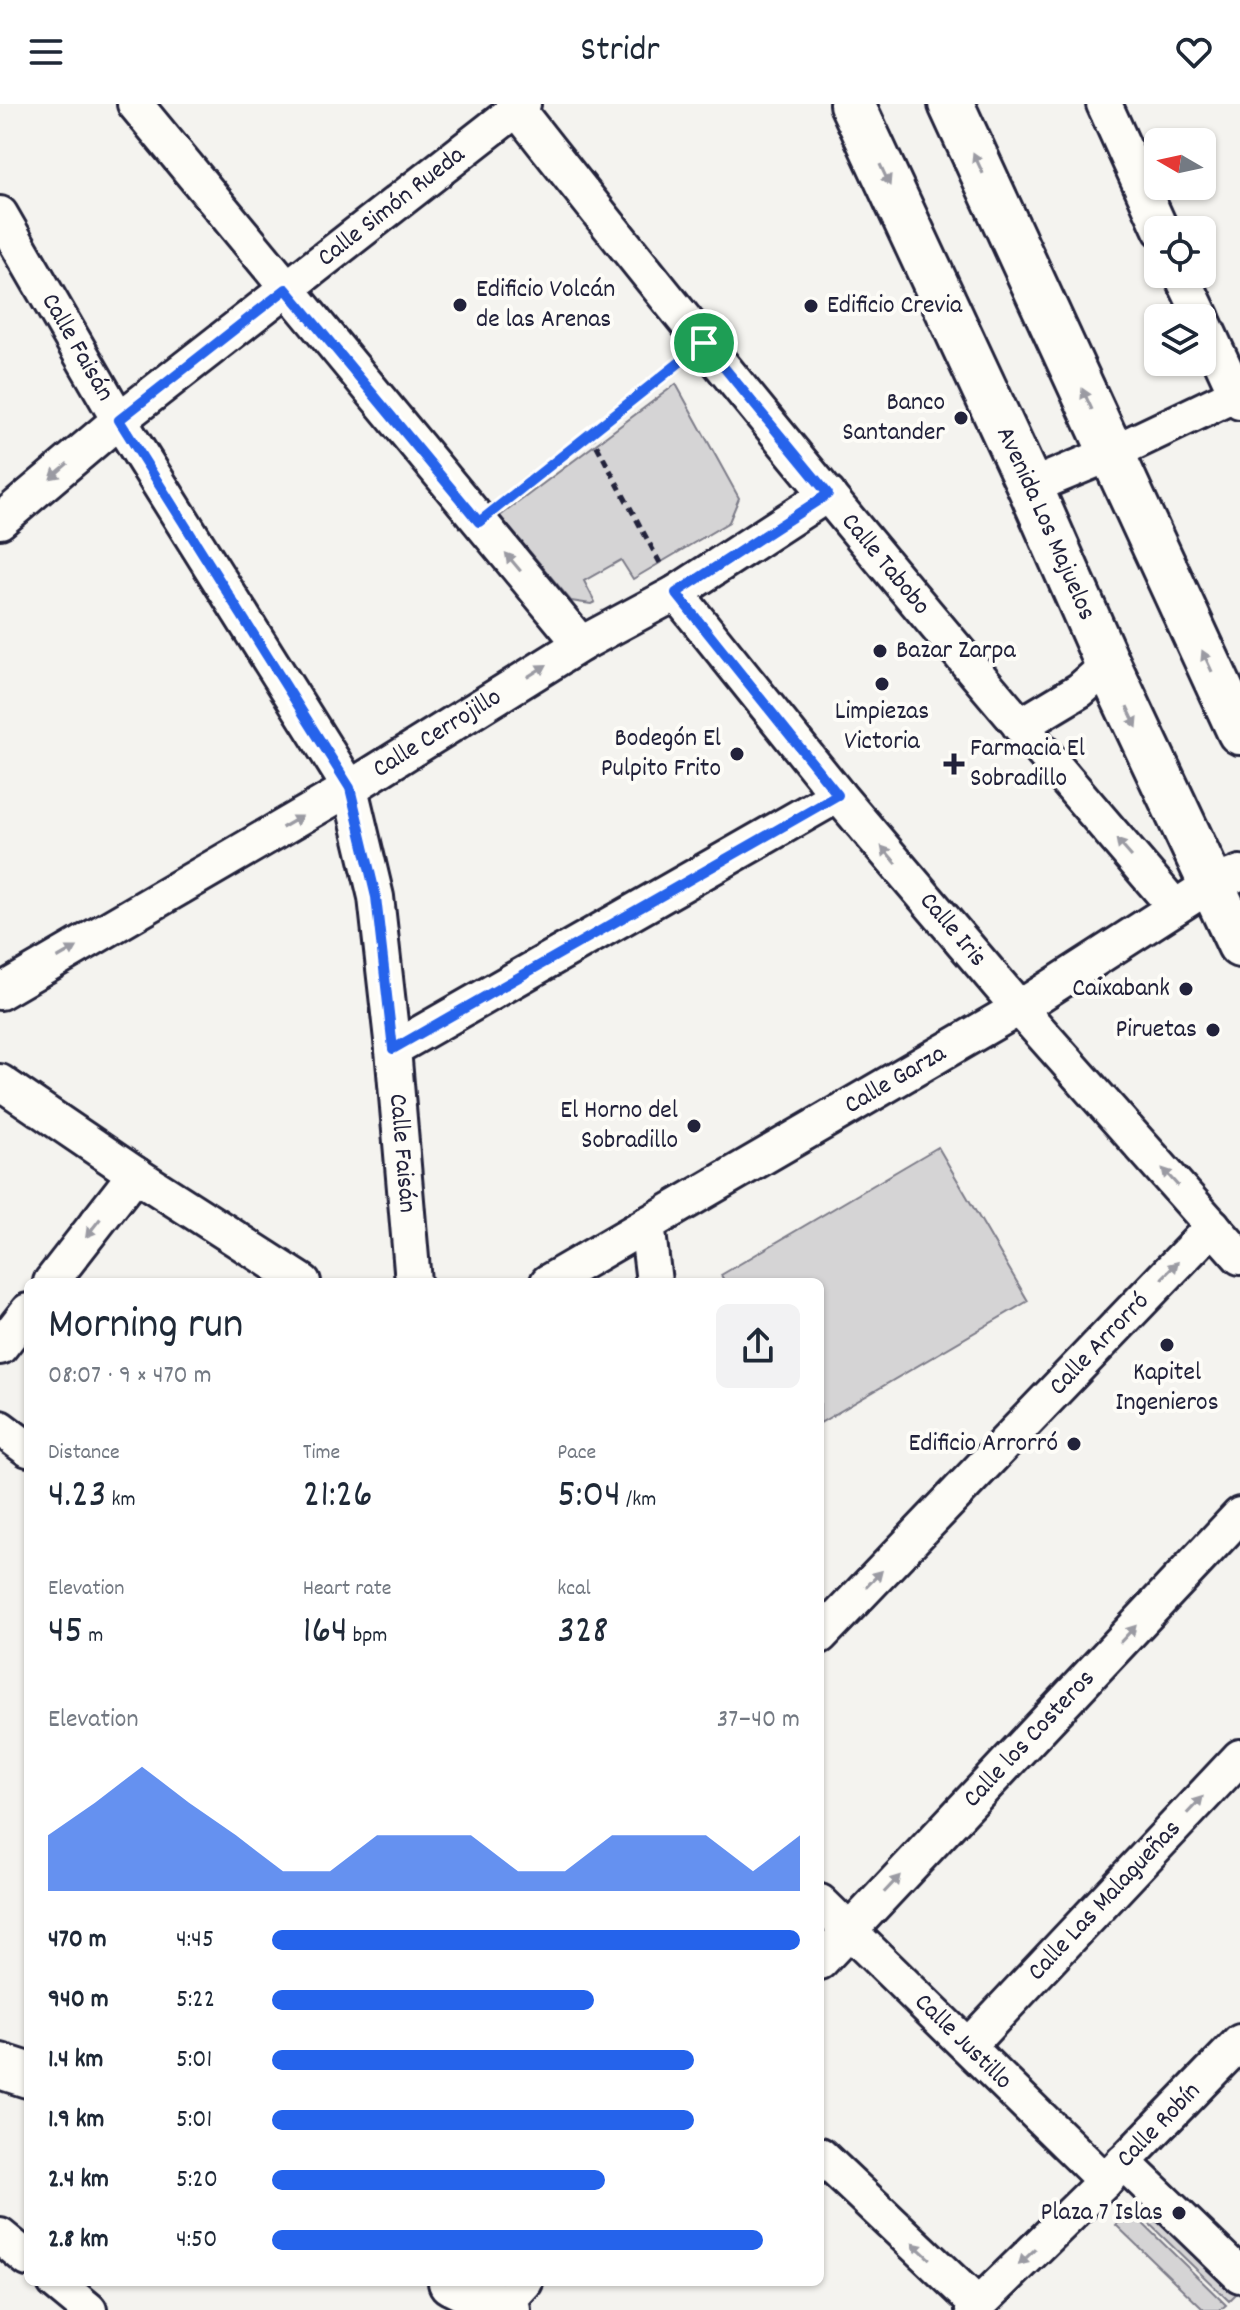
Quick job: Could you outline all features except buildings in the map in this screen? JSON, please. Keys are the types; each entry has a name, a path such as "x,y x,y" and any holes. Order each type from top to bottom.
{"street":[{"path":"135,104 581,644"},
{"name":"Avenida Los Majuelos","path":"852,104 1030,487 1209,888 1240,945"},
{"path":"951,104 1240,732"},
{"path":"1104,104 1155,216"},
{"name":"Calle Simón Rueda","path":"0,521 119,420 517,106"},
{"name":"Calle Tabobo","path":"517,106 704,343 1020,726 1209,888"},
{"name":"Calle Faisán","path":"0,214 119,420 350,788 376,897 413,1278"},
{"path":"1030,487 1238,398 1216,349"},
{"name":"Calle Cerrojillo","path":"0,992 350,788 581,644 676,593 828,494"},
{"name":"Calle Iris","path":"676,593 838,795 1019,1008 1240,1257"},
{"path":"1020,726 1080,690 1097,675 1105,658"},
{"path":"393,1049 838,795"},
{"name":"Calle Garza","path":"555,1278 1019,1008 1209,888"},
{"path":"0,1082 297,1278"},
{"path":"54,1278 135,1174"},
{"path":"647,1224 654,1278"},
{"name":"Calle Arrorró","path":"824,1632 1213,1226"},
{"path":"0,1347 24,1316"},
{"path":"0,1428 24,1446"},
{"name":"Calle los Costeros","path":"824,1957 1240,1515"},
{"name":"Calle Las Malagueñas","path":"969,2045 1240,1757"},
{"name":"Calle Justillo","path":"824,1906 969,2045 1114,2172 1240,2275"},
{"name":"Calle Robín","path":"976,2307 1114,2172 1240,2042"},
{"path":"0,2066 24,2074"},
{"path":"824,2159 976,2307"},
{"path":"0,2236 24,2256"},
{"path":"60,2286 89,2310"},
{"path":"465,2286 508,2298"}],"path":[{"path":"479,522 704,343"},
{"path":"590,433 676,593"}],"shaded area":[{"path":"676,384 739,498 729,522 633,579 621,560 584,581 595,602 571,601 500,516"},
{"path":"938,1147 1028,1301 824,1421 824,1278 723,1278 721,1275"},
{"path":"1147,2194 1240,2290 1229,2301 1133,2208"},
{"path":"1130,2211 1226,2305 1220,2310 1204,2310 1116,2225"}],"place":[{"name":"Edificio Volcán de las Arenas","path":"460,305"},
{"name":"Edificio Crevia","path":"811,306"},
{"name":"Banco Santander","path":"961,418"},
{"name":"Bazar Zarpa","path":"880,651"},
{"name":"Limpiezas Victoria","path":"882,684"},
{"name":"Bodegón El Pulpito Frito","path":"737,754"},
{"name":"Farmacia El Sobradillo","path":"954,764"},
{"name":"Caixabank","path":"1186,989"},
{"name":"Piruetas","path":"1213,1030"},
{"name":"El Horno del Sobradillo","path":"694,1126"},
{"name":"Kapitel Ingenieros","path":"1167,1345"},
{"name":"Edificio Arrorró","path":"1074,1444"},
{"name":"Plaza 7 Islas","path":"1179,2213"}],"route":[{"path":"286,289 479,522 704,343 828,494 676,593 838,795 393,1049 376,897 350,788 119,420 286,289"}]}
